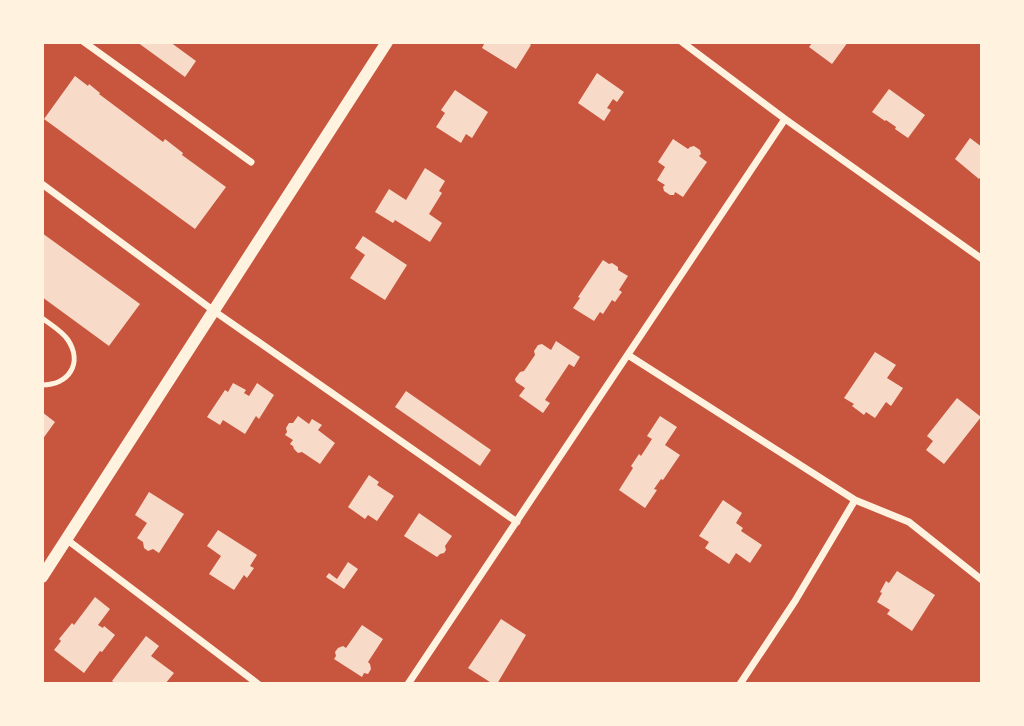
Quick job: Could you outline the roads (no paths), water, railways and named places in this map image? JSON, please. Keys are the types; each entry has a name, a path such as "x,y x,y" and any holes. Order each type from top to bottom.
{"street":[{"path":"84,42 251,162"},
{"path":"42,577 387,42"},
{"path":"682,42 982,259"},
{"path":"408,684 785,119"},
{"path":"42,184 214,310 517,522"},
{"path":"628,355 855,500 909,522 982,580"},
{"path":"740,684 796,601 855,500"},
{"path":"66,540 258,684"}],"lane":[{"path":"42,318 67,338 74,356 71,371 63,380 42,385"}]}
